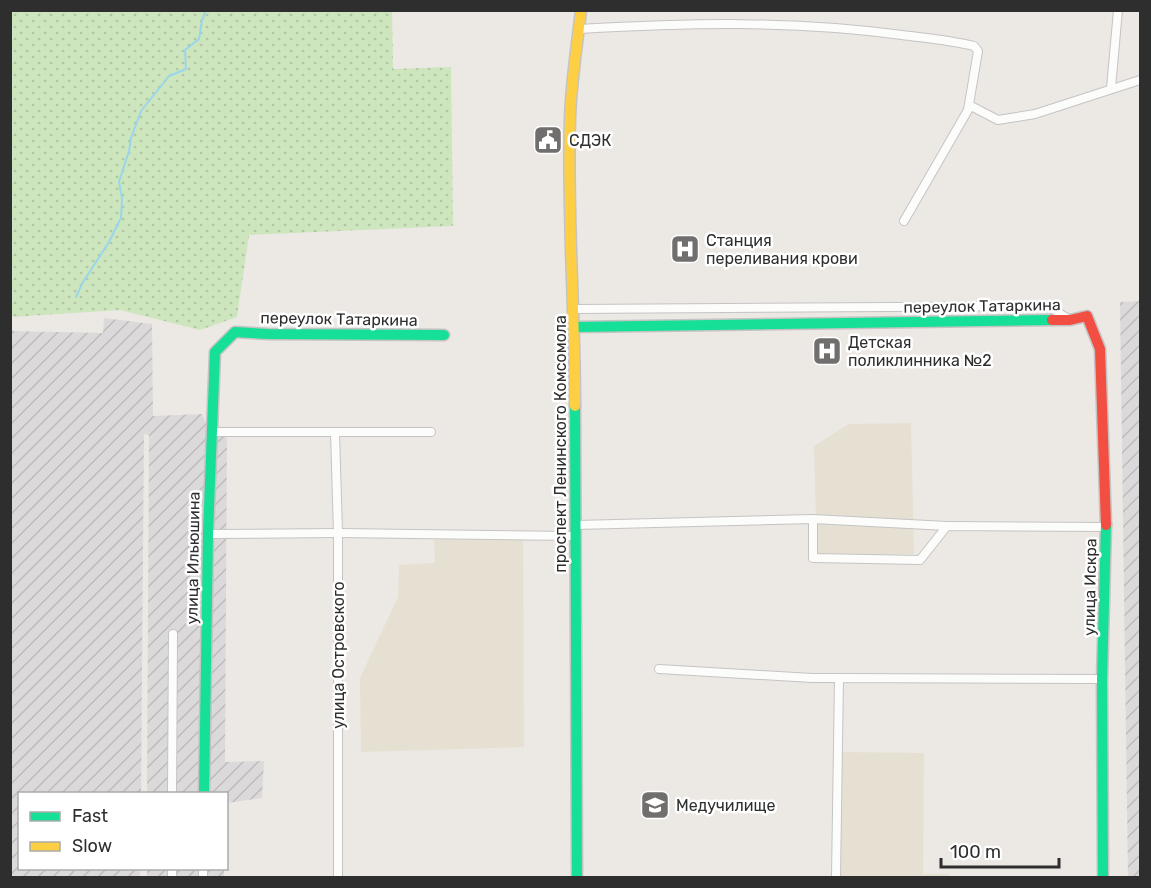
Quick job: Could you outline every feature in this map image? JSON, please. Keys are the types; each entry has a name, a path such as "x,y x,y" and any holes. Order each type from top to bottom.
{"street":[{"name":"проспект Ленинского Комсомола","path":"577,878 574,309 569,157 570,116 581,10"},
{"path":"1111,88 1118,10"},
{"path":"579,29 691,23 762,23 868,30 974,46 978,51 969,105 904,221"},
{"path":"969,105 998,120 1035,114 1140,80"},
{"name":"переулок Татаркина","path":"574,309 1048,306 1070,320"},
{"name":"улица Искра","path":"1070,320 1086,316 1100,349 1106,527 1102,678 1103,878"},
{"name":"переулок Татаркина","path":"574,327 1070,320"},
{"name":"переулок Татаркина","path":"235,332 444,335"},
{"name":"улица Ильюшина","path":"204,792 208,534 215,352 235,332"},
{"path":"212,432 431,432"},
{"name":"улица Островского","path":"335,432 338,533 338,878"},
{"path":"813,519 813,558 920,560 947,526"},
{"path":"208,534 576,531 813,519 947,526 1106,527"},
{"path":"172,792 173,634"},
{"path":"659,669 812,678 1102,678"},
{"path":"836,878 839,678"}],"shaded area":[{"path":"1140,301 1140,877 1128,878 1120,302"},
{"path":"104,318 152,324 153,416 202,414 210,432 227,430 225,762 264,761 262,798 228,803 228,792 147,792 149,435 144,434 141,792 18,792 18,870 140,870 140,877 11,878 11,331 103,333"},
{"path":"911,423 914,554 817,556 814,446 849,424"},
{"path":"434,537 523,538 524,747 361,752 360,678 398,597 399,565 435,563"},
{"path":"841,752 924,753 923,874 949,874 949,877 840,878"},
{"path":"147,870 224,870 224,877 147,877"}],"green space":[{"path":"11,10 392,11 393,69 451,67 453,226 249,235 237,317 200,330 120,310 11,317"}],"waterway":[{"path":"76,297 121,218 122,198 119,182 141,111 169,76 186,69 185,50 199,39 206,10"}],"traffic: fast":[{"path":"575,327 1052,320"},
{"path":"204,792 208,534 215,352 235,332 444,335"},
{"path":"575,406 577,878"},
{"path":"1103,878 1102,679 1106,525"}],"traffic: slow":[{"path":"575,406 569,155 572,92 581,10"}],"traffic: jam":[{"path":"1052,320 1070,320 1087,316 1100,349 1106,525"}],"place":[{"name":"СДЭК","path":"548,140"},
{"name":"Станция переливания крови","path":"685,249"},
{"name":"Детская поликлинника №2","path":"827,351"},
{"name":"Медучилище","path":"655,805"}]}
